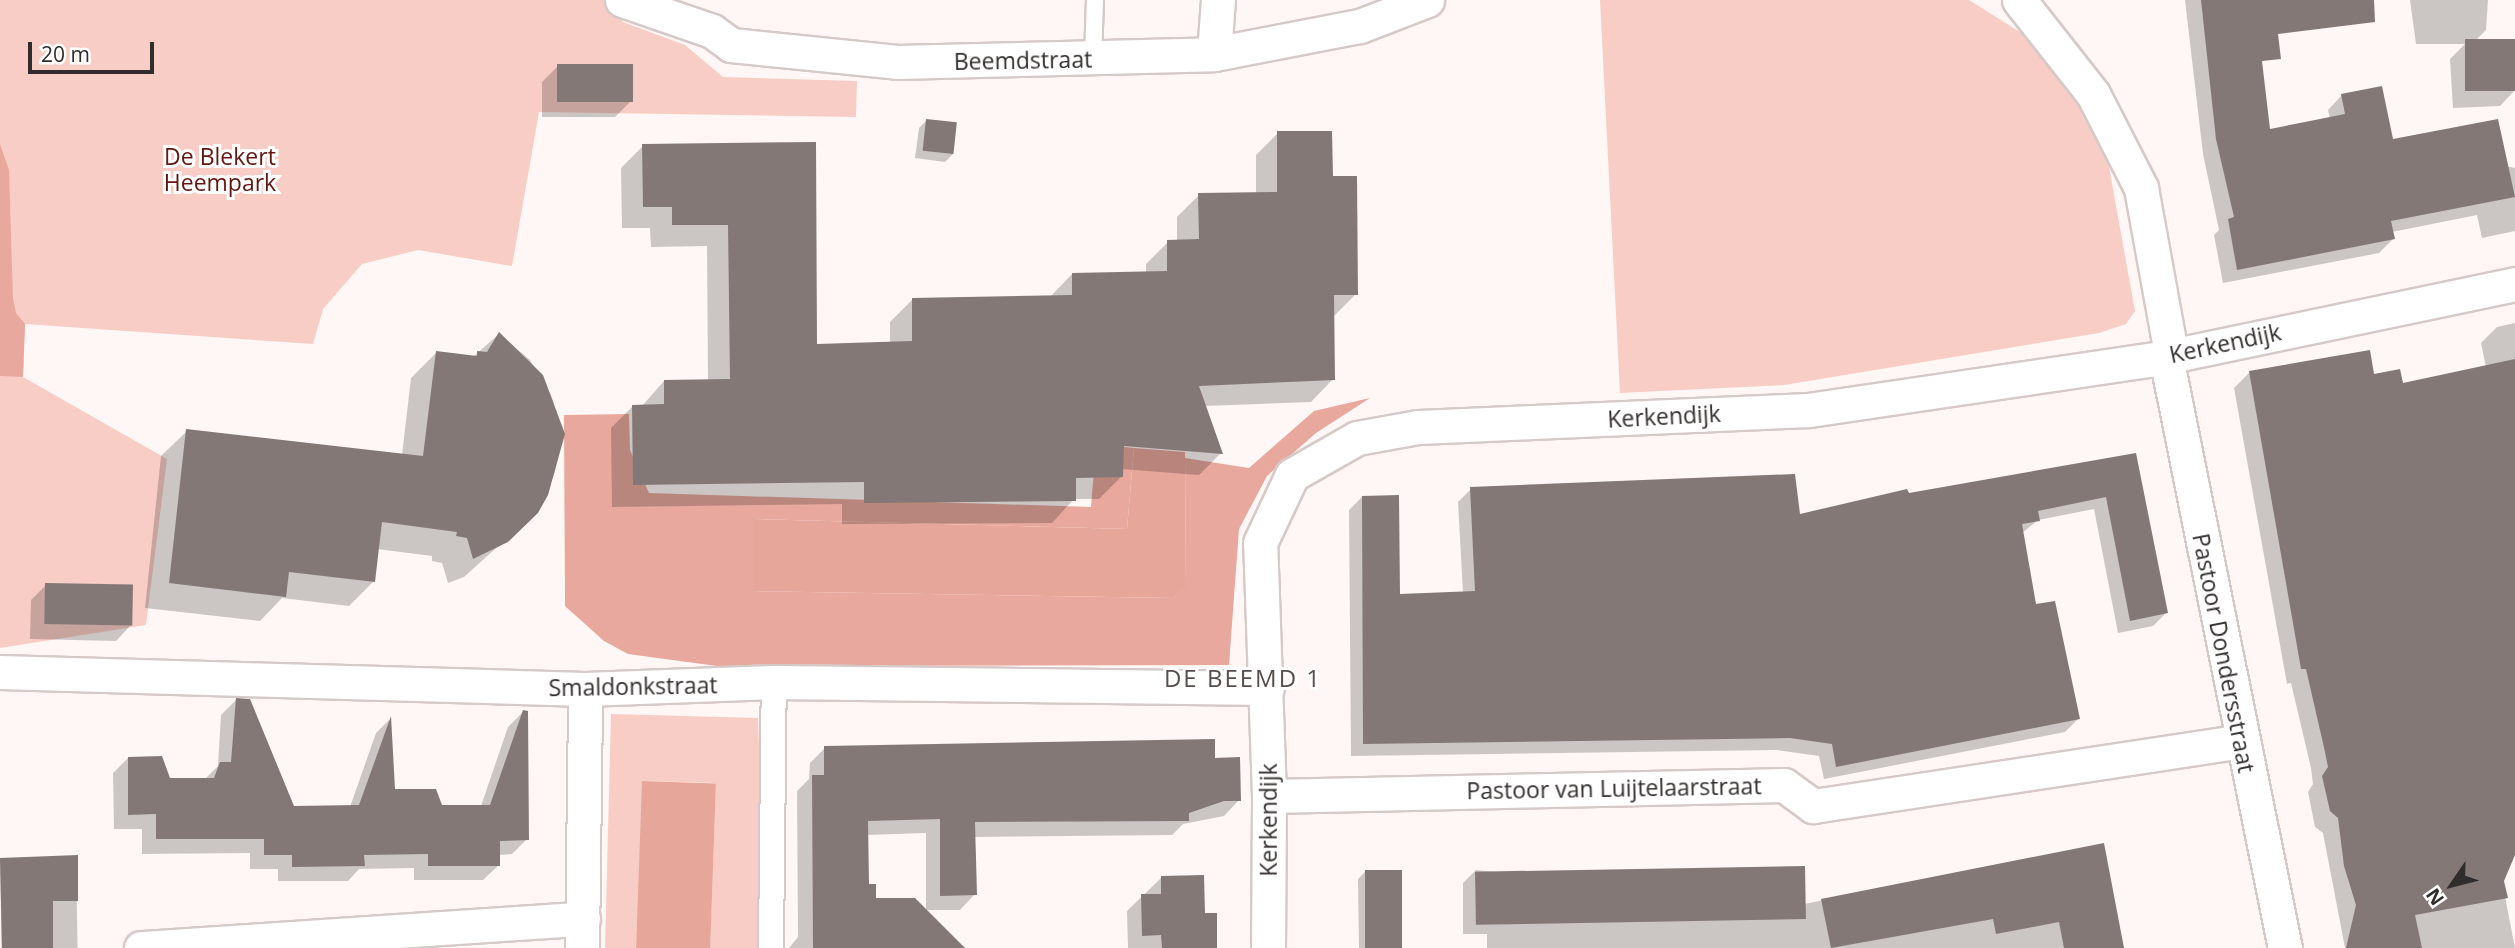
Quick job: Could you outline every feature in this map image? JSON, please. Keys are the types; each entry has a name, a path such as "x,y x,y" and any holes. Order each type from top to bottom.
{"street":[{"name":"Beemdstraat","path":"622,0 712,31 731,45 897,62 1214,54 1360,26 1427,0"},
{"path":"1214,54 1218,0"},
{"path":"2019,0 2092,94 2141,188 2169,355"},
{"name":"Kerkendijk","path":"1268,948 1267,688 1260,543 1292,475 1357,438 1418,427 1808,410 2169,355 2515,284"},
{"name":"Pastoor Dondersstraat","path":"2169,355 2241,741 2285,948"},
{"name":"Smaldonkstraat","path":"0,672 584,689 774,682 1267,688"},
{"path":"771,948 774,682"},
{"path":"141,948 582,934 584,689"},
{"name":"Pastoor van Luijtelaarstraat","path":"1269,796 1784,785 1813,806 2241,741"}],"lane":[{"path":"1093,59 1095,0"}],"green space":[{"name":"De Blekert Heempark","path":"0,0 607,0 623,22 685,45 723,77 857,81 856,117 539,112 512,266 418,250 362,264 323,309 313,344 25,324 23,377 167,459 146,625 0,648"},
{"path":"1600,0 1969,0 2020,32 2072,91 2107,156 2135,311 2126,324 2099,333 1784,385 1620,393"},
{"path":"611,714 758,718 767,948 710,948 716,783 643,781 643,948 605,948"}],"shaded area":[{"path":"0,144 9,170 13,299 16,313 25,324 23,377 0,376"},
{"path":"1370,398 1316,433 1267,476 1239,529 1229,665 717,666 628,654 604,641 565,606 564,415 629,414 630,450 649,493 1091,507 1096,444 1134,448 1127,529 753,519 753,591 1173,598 1186,585 1185,458 1249,468 1314,411"},
{"path":"1134,448 1185,452 1186,586 1173,598 753,591 753,519 1127,529"},
{"path":"642,781 716,784 710,948 636,948"}],"building":[{"path":"2201,0 2374,0 2375,22 2278,34 2281,59 2262,61 2270,129 2345,114 2341,94 2382,86 2393,139 2498,119 2515,197 2391,221 2395,239 2237,270 2228,219 2234,217 2216,139"},
{"path":"2465,39 2515,39 2515,91 2465,91"},
{"path":"557,64 633,64 633,102 557,102"},
{"path":"926,119 957,122 953,154 923,151"},
{"path":"1277,131 1332,131 1333,176 1357,176 1358,295 1334,295 1335,380 1199,386 1223,454 1124,446 1123,477 1076,478 1076,501 864,503 864,482 633,485 632,405 664,404 664,380 730,379 728,225 672,225 672,207 643,207 642,144 816,142 817,344 912,341 912,298 1072,295 1072,273 1167,271 1167,240 1199,239 1198,193 1277,192"},
{"path":"499,332 543,375 565,434 548,495 538,513 508,542 473,559 467,538 456,536 457,532 382,522 375,582 289,572 286,597 169,583 186,429 423,456 436,351 477,356 477,351 487,352"},
{"path":"2370,350 2374,374 2400,369 2403,383 2515,359 2515,855 2504,881 2508,898 2415,915 2422,948 2346,948 2356,905 2344,866 2338,818 2330,811 2322,776 2328,767 2306,669 2301,669 2249,371"},
{"path":"2136,453 2168,613 2130,621 2106,497 2038,511 2040,521 2022,524 2036,604 2055,601 2080,719 1836,767 1832,744 1790,738 1363,744 1362,496 1399,495 1400,594 1475,591 1470,487 1795,474 1800,514 1907,489 1909,493"},
{"path":"45,583 133,585 132,626 44,624"},
{"path":"236,698 250,699 294,806 359,805 391,716 395,789 436,789 442,805 490,805 523,710 528,711 529,840 500,841 500,866 428,866 428,854 364,855 365,866 292,867 292,855 264,855 264,839 156,839 156,814 128,815 128,757 162,756 170,778 214,778 220,762 231,762"},
{"path":"1215,739 1215,758 1240,757 1241,801 1224,801 1189,813 1189,821 975,822 977,895 940,896 940,819 868,821 869,884 876,884 876,898 915,898 965,948 813,948 812,775 824,775 824,746"},
{"path":"2104,843 2124,948 2064,948 2059,922 1996,934 1993,919 1831,948 1821,899"},
{"path":"78,855 78,901 53,901 53,948 2,948 0,858"},
{"path":"1805,866 1806,919 1476,925 1475,872"},
{"path":"1365,870 1402,870 1402,948 1365,948"},
{"path":"1204,875 1205,913 1217,913 1217,948 1162,948 1161,935 1142,936 1141,894 1161,894 1161,876"}],"district":[{"name":"DE BEEMD 1","path":"1243,678"}]}
